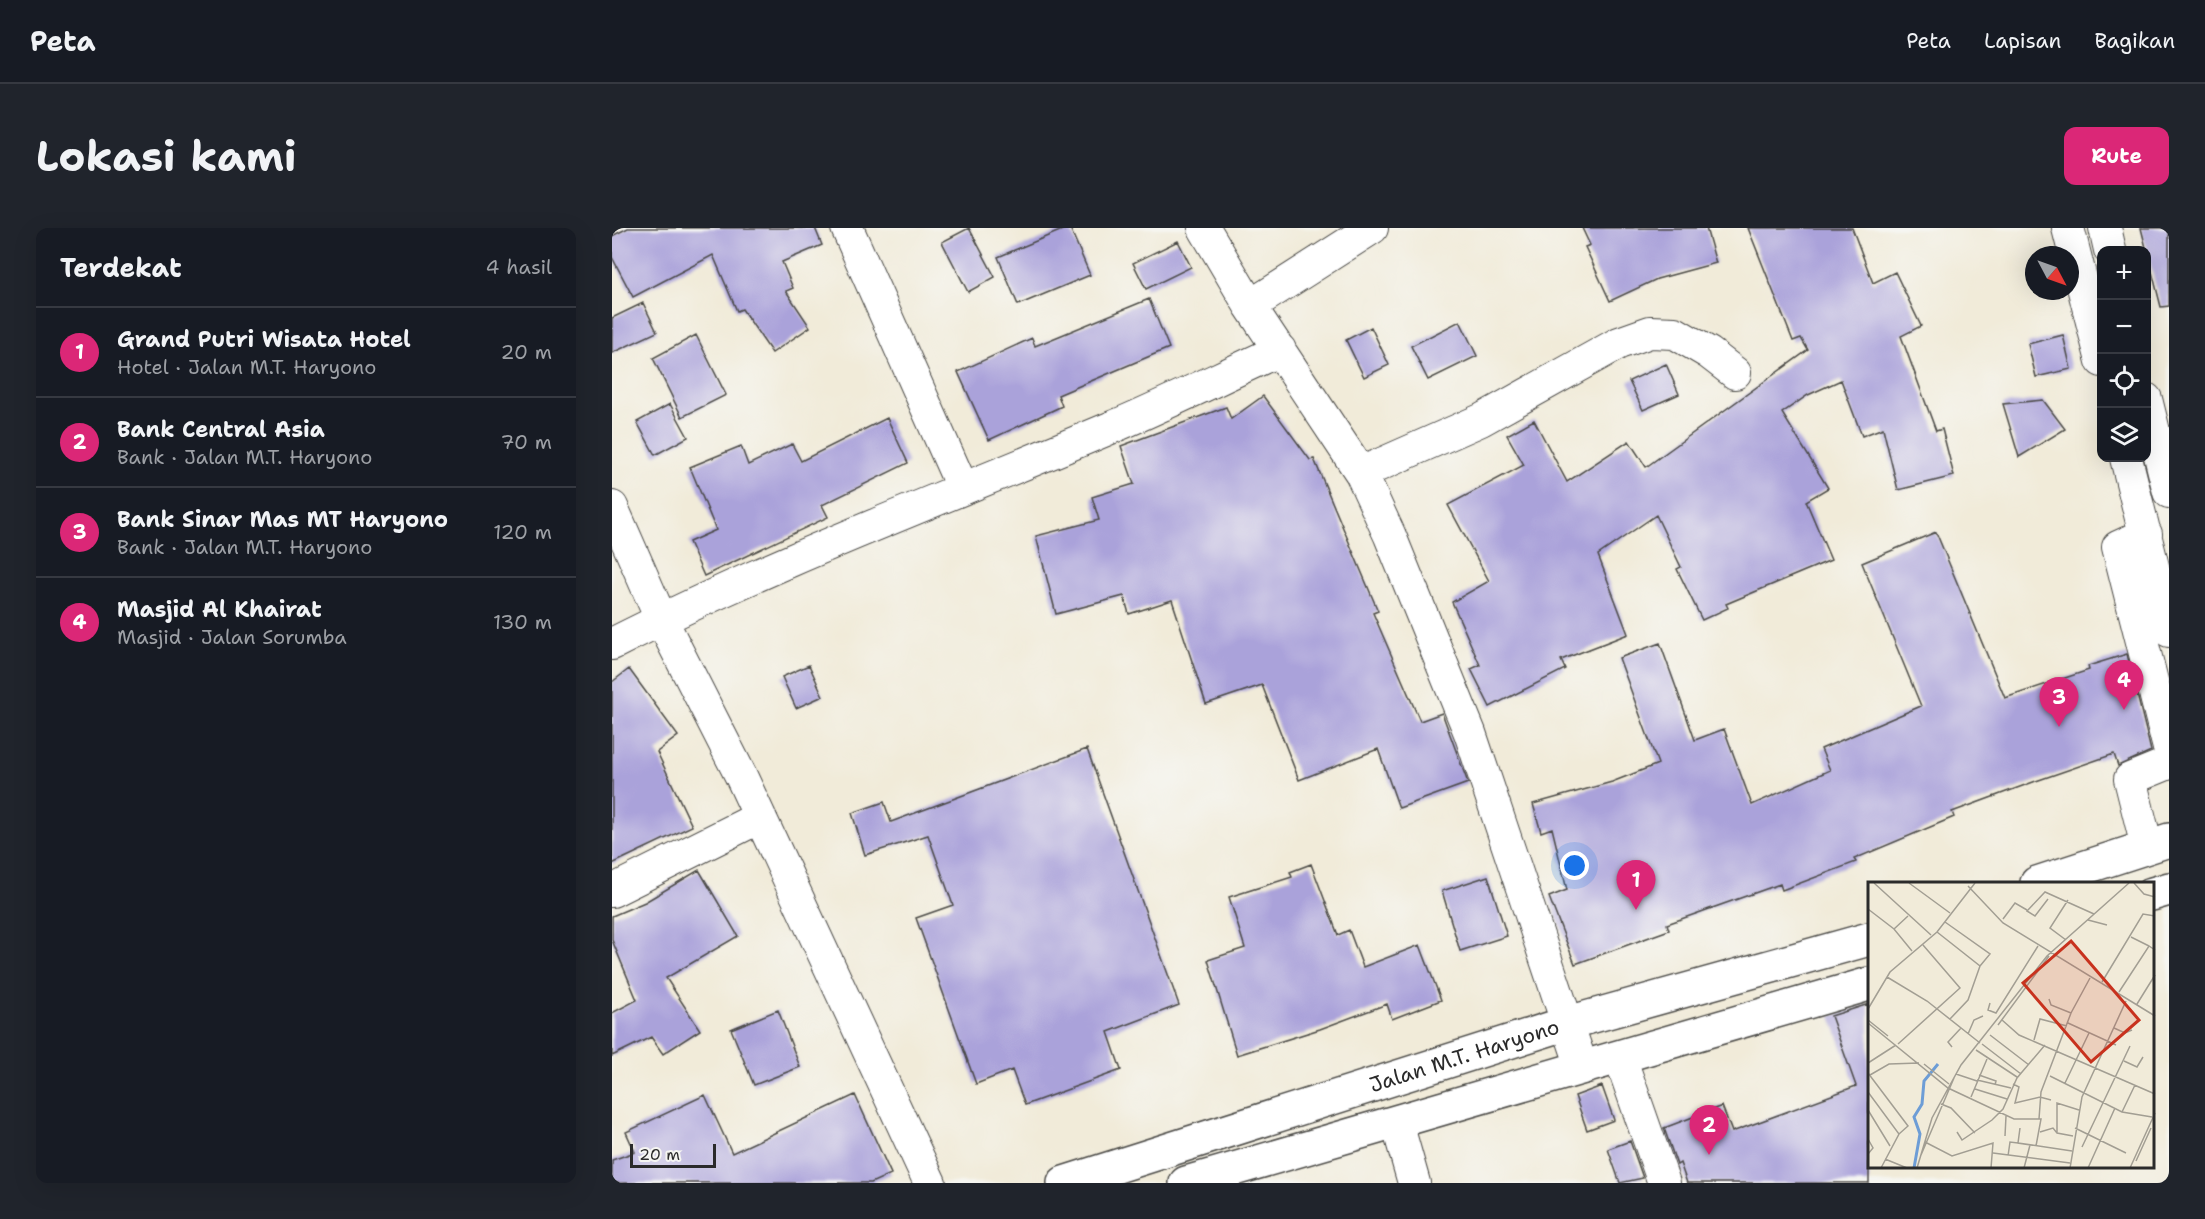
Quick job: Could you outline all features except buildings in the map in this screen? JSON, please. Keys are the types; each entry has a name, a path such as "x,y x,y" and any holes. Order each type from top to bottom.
{"highway":[{"path":"2040,882 2158,843"},
{"path":"2154,893 2169,889"},
{"name":"Jalan M.T. Haryono","path":"1064,1183 1568,1023 1868,939"},
{"name":"Jalan M.T. Haryono","path":"1186,1183 1868,984"}],"street":[{"path":"847,228 962,487"},
{"path":"1204,228 1250,306 1361,474 1390,536 1470,733 1581,1067"},
{"path":"1250,306 1372,228"},
{"path":"2067,228 2100,354"},
{"path":"2105,228 2109,246"},
{"path":"1361,474 1481,420 1619,343 1650,332 1675,333 1709,353 1735,373"},
{"path":"612,644 661,619 962,487 1116,425 1280,350"},
{"path":"2148,408 2169,492"},
{"path":"2127,462 2169,631"},
{"path":"612,507 661,619 741,776 758,818 824,951 930,1183"},
{"path":"2146,534 2118,547 2169,748"},
{"path":"2158,843 2130,779 2169,763"},
{"path":"612,891 758,818"},
{"path":"1620,1057 1664,1183"},
{"path":"1397,1123 1414,1183"}],"place":[{"name":"Masjid Al Khairat","path":"2124,710"},
{"name":"Bank Sinar Mas MT Haryono","path":"2059,727"},
{"name":"Grand Putri Wisata Hotel","path":"1636,910"},
{"name":"Bank Central Asia","path":"1709,1155"}]}
